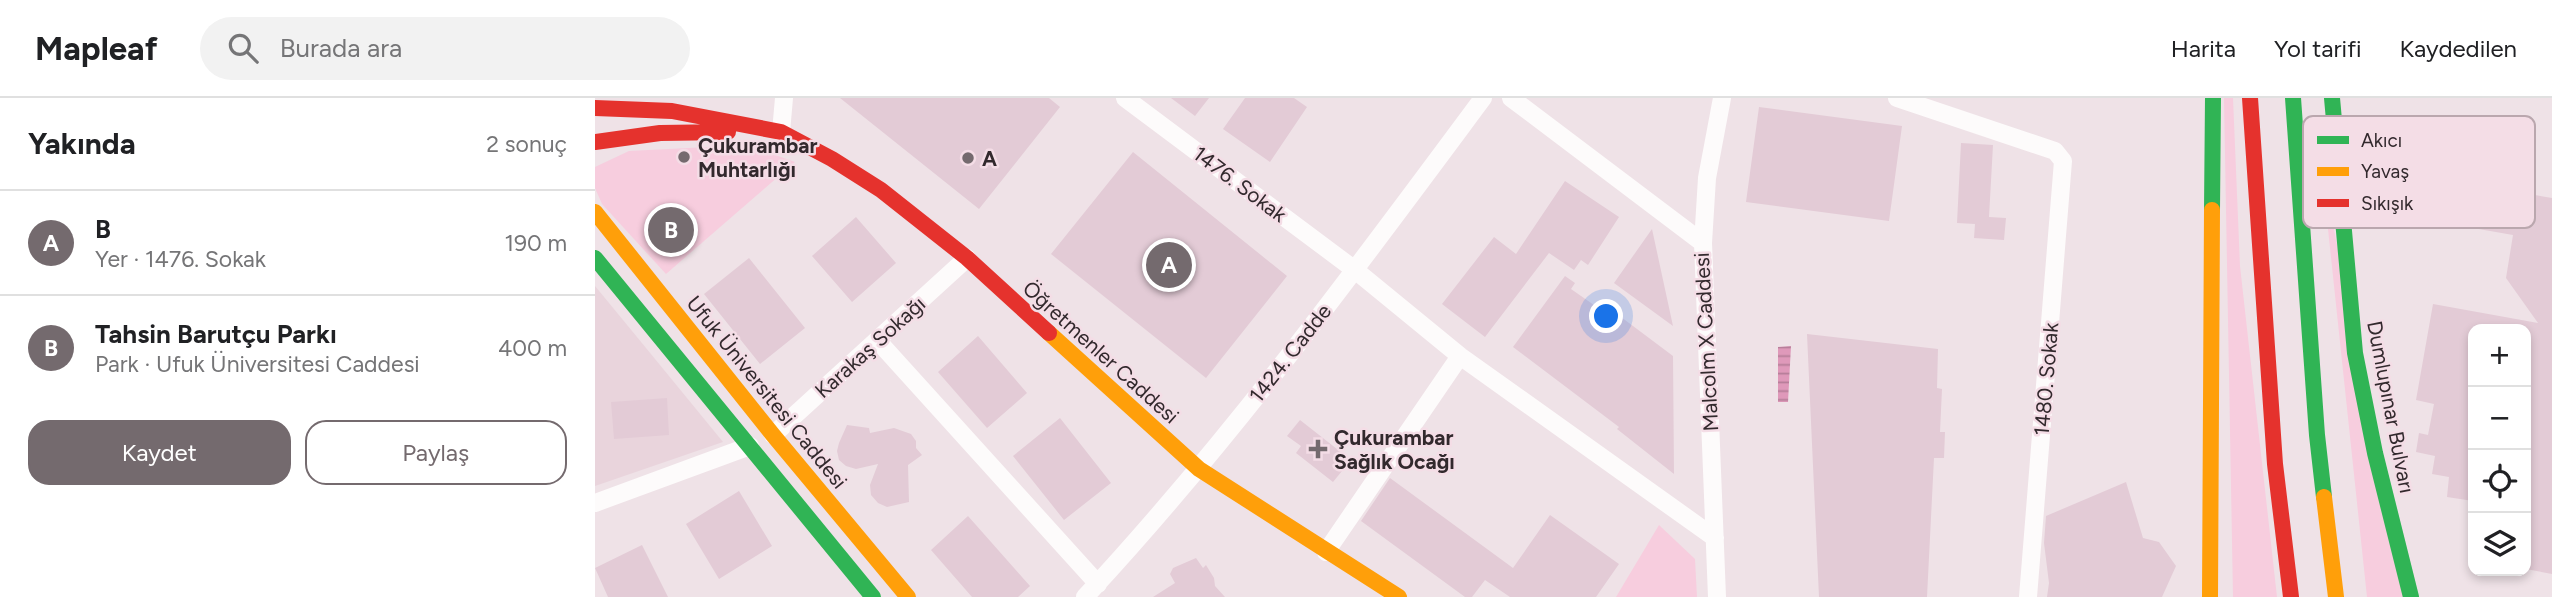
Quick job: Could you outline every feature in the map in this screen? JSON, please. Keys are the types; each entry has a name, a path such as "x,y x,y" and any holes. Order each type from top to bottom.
{"main road":[{"name":"Öğretmenler Caddesi","path":"648,98 672,111"},
{"path":"2210,597 2213,98"},
{"path":"2250,98 2275,464 2291,597"},
{"path":"2293,98 2316,436 2336,597"},
{"name":"Dumlupınar Bulvarı","path":"2332,98 2334,116"},
{"name":"Öğretmenler Caddesi","path":"595,108 672,111 781,132 881,190 967,258 1199,469 1398,597"},
{"path":"595,142 660,133 781,132"},
{"name":"Ufuk Üniversitesi Caddesi","path":"595,212 773,435 908,597"},
{"name":"Dumlupınar Bulvarı","path":"2344,228 2355,353 2375,453 2411,597"},
{"path":"595,258 873,597"}],"street":[{"path":"781,132 784,98"},
{"name":"1476. Sokak","path":"1125,98 1355,270 1459,356 1715,538"},
{"name":"1424. Cadde","path":"1091,590 1199,469 1355,270 1483,98"},
{"name":"Malcolm X Caddesi","path":"1511,98 1703,243 1717,597"},
{"path":"1703,243 1707,178 1722,98"},
{"name":"1480. Sokak","path":"1897,98 2055,151 2063,161 2028,597"},
{"name":"Karakaş Sokağı","path":"773,435 967,258"},
{"path":"878,341 1091,590"},
{"path":"1326,552 1459,356"},
{"path":"595,503 750,446"}],"shaded area":[{"path":"2224,98 2233,98 2240,266 2277,597 2233,597"},
{"path":"747,145 795,162 666,274 602,204 595,188 595,167 629,151"},
{"path":"2328,228 2334,228 2406,597 2367,597"},
{"path":"595,286 646,348 723,442 595,486"},
{"path":"1791,346 1788,402 1778,402 1778,347"},
{"path":"1659,525 1695,559 1697,597 1616,597"}],"building":[{"name":"A","path":"840,98 1049,98 1060,107 979,209"},
{"path":"1171,98 1209,98 1195,116"},
{"path":"1245,98 1294,98 1307,107 1270,162 1223,129"},
{"path":"1759,107 1902,126 1889,221 1746,202"},
{"path":"1961,143 1993,145 1989,217 2006,218 2004,240 1974,238 1975,224 1957,223"},
{"path":"1133,152 1287,276 1206,378 1051,254"},
{"path":"1565,181 1619,217 1588,265 1581,260 1574,270 1549,253 1485,337 1442,304 1494,237 1516,254"},
{"path":"2535,195 2552,198 2552,574 2531,570 2531,324 2468,324 2468,500 2447,497 2449,477 2432,474 2435,456 2416,452 2419,433 2428,435 2434,404 2416,400 2433,304 2538,323 2506,278 2513,235 2473,228 2535,228"},
{"path":"856,217 896,263 852,302 812,256"},
{"path":"1652,229 1673,326 1614,283"},
{"path":"749,258 805,328 760,364 704,294"},
{"path":"1565,276 1575,283 1571,289 1614,319 1617,314 1673,356 1674,474 1617,429 1619,427 1513,347"},
{"path":"1807,334 1938,349 1937,388 1942,389 1940,432 1945,432 1944,458 1934,458 1927,597 1819,597"},
{"path":"978,336 1027,393 987,428 938,372"},
{"path":"667,398 669,435 614,439 611,402"},
{"path":"1060,418 1111,483 1064,520 1013,456"},
{"name":"Çukurambar Sağlık Ocağı","path":"1300,420 1351,460 1333,482 1296,453 1301,446 1287,436"},
{"path":"847,425 869,428 870,433 894,428 911,434 922,455 908,465 909,502 887,507 878,503 871,495 870,485 878,464 856,469 839,460 837,451"},
{"path":"1390,478 1513,568 1550,515 1619,564 1596,597 1510,597 1485,580 1472,597 1465,597 1361,521"},
{"path":"2126,482 2143,538 2159,542 2176,566 2162,597 2047,597 2049,583 2044,543 2046,516"},
{"path":"739,491 772,546 719,579 686,524"},
{"path":"968,516 1030,586 1018,597 972,597 931,550"},
{"path":"642,545 668,597 608,597 595,568"},
{"path":"1196,558 1203,568 1206,565 1214,578 1215,586 1225,597 1153,597 1175,583 1170,574 1173,568"}],"traffic: fast":[{"path":"2212,210 2213,98"},
{"path":"2293,98 2317,435 2324,497"},
{"path":"2332,98 2334,116"},
{"path":"2344,228 2355,353 2375,453 2411,597"},
{"path":"595,258 873,597"}],"traffic: slow":[{"path":"2210,597 2212,210"},
{"path":"595,212 773,435 908,597"},
{"path":"1049,333 1199,469 1399,597"},
{"path":"2324,497 2336,597"}],"traffic: jam":[{"path":"2250,98 2275,464 2291,597"},
{"path":"595,108 672,111 781,132 832,159 881,190 967,258 1049,333"},
{"path":"595,142 660,133 728,132"}],"place":[{"name":"Çukurambar Muhtarlığı","path":"684,157"},
{"name":"A","path":"968,158"},
{"name":"Tahsin Barutçu Parkı","path":"671,230"},
{"name":"B","path":"1169,265"},
{"name":"Çukurambar Sağlık Ocağı","path":"1318,449"}]}
